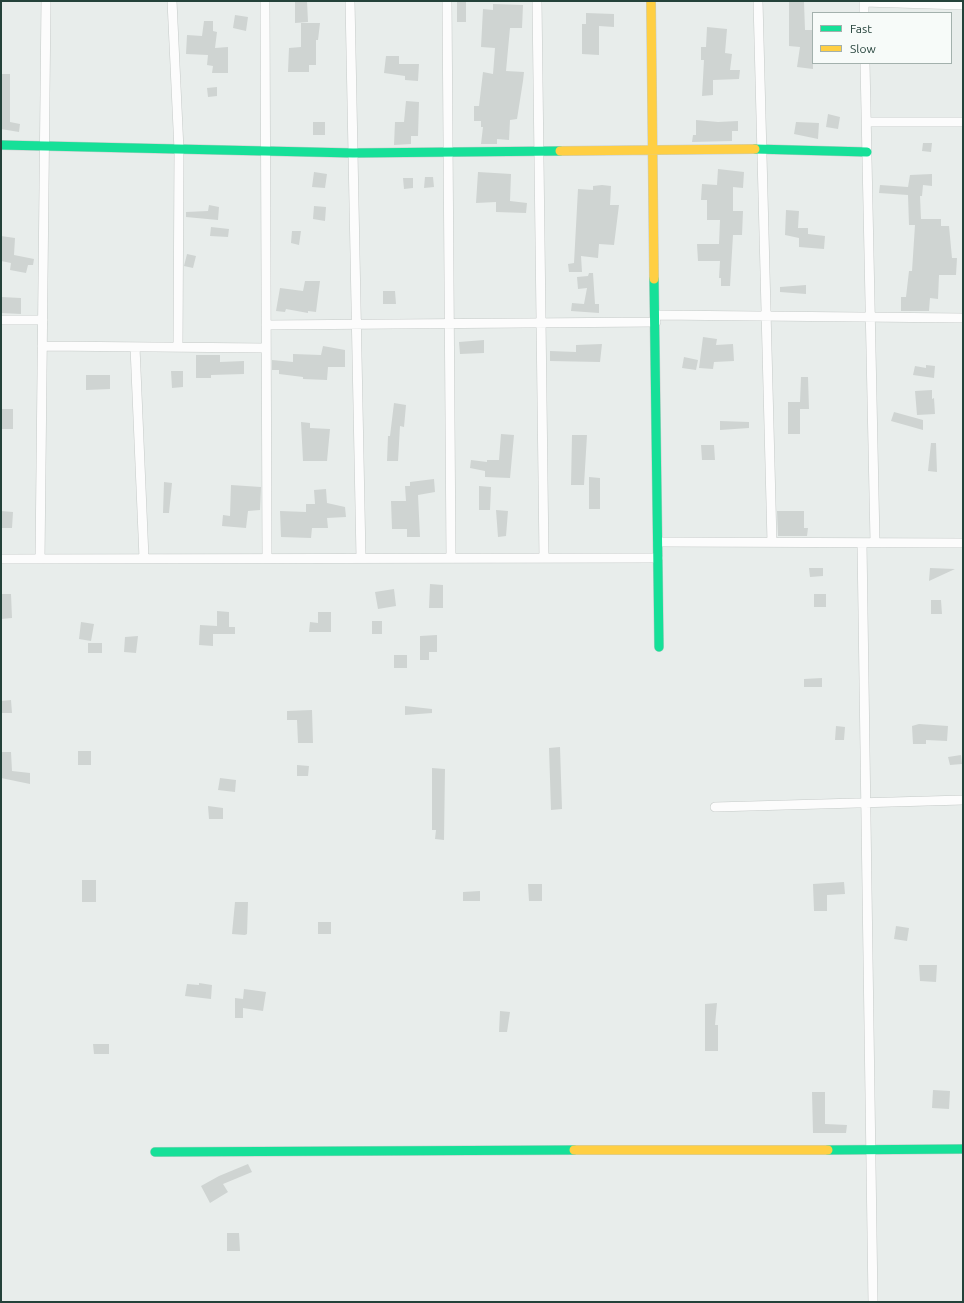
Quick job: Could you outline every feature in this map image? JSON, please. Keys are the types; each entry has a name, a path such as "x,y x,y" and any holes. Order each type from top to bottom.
{"street":[{"path":"40,559 46,1"},
{"path":"172,1 178,150 178,347"},
{"path":"265,1 267,558"},
{"path":"350,1 361,558"},
{"path":"448,1 451,558"},
{"path":"537,1 544,558"},
{"path":"651,1 659,647"},
{"path":"758,1 772,542"},
{"path":"864,12 864,1 963,4"},
{"path":"866,64 875,542"},
{"path":"867,122 963,122"},
{"path":"1,145 44,145 265,153 353,154 539,150 762,149 867,152"},
{"path":"266,325 541,324 766,316 963,318"},
{"path":"1,320 43,320"},
{"path":"42,346 266,348"},
{"path":"134,347 144,558"},
{"path":"658,542 963,543"},
{"path":"862,542 867,803 873,1302"},
{"path":"1,559 658,558"},
{"path":"716,807 963,800"},
{"path":"155,1152 963,1149"}],"building":[{"path":"295,1 307,1 308,22 295,23"},
{"path":"457,1 466,1 466,22 457,22"},
{"path":"789,2 804,2 805,30 812,30 813,69 797,67 800,47 789,46"},
{"path":"493,4 523,5 522,28 510,28 506,71 524,72 517,119 510,120 509,140 497,139 497,144 481,144 483,127 481,127 481,121 474,121 474,106 479,106 483,72 493,74 495,48 481,47 483,9 493,10"},
{"path":"586,13 614,14 614,27 599,26 599,55 582,54 582,24 586,24"},
{"path":"235,15 248,17 246,31 233,28"},
{"path":"204,21 213,21 213,31 217,32 215,48 228,47 228,73 212,73 213,66 207,65 208,55 186,54 187,35 202,36"},
{"path":"301,23 320,23 318,40 316,40 316,65 309,65 309,72 288,72 289,48 301,47"},
{"path":"707,27 727,29 725,53 732,54 730,70 740,70 739,79 713,80 713,95 702,96 704,60 701,60 701,47 706,47"},
{"path":"386,56 399,56 399,64 419,64 418,81 405,80 405,76 384,73"},
{"path":"1,74 10,74 10,122 20,124 19,132 1,129"},
{"path":"217,87 217,96 208,97 207,88"},
{"path":"406,101 419,102 418,136 411,136 411,144 394,145 395,122 404,122"},
{"path":"828,114 840,117 838,129 826,127"},
{"path":"696,120 718,122 738,121 738,131 732,131 732,141 692,142 693,135 696,135"},
{"path":"313,122 325,122 325,135 313,135"},
{"path":"796,122 819,123 818,139 794,134"},
{"path":"923,143 932,143 931,152 922,151"},
{"path":"718,169 744,172 743,188 733,187 733,211 743,211 742,235 733,235 730,286 721,286 721,278 719,278 720,261 698,261 697,244 719,244 720,220 707,220 707,200 701,200 702,184 717,185"},
{"path":"314,172 327,174 325,188 312,187"},
{"path":"478,172 511,174 510,201 527,203 526,213 496,212 496,202 476,203"},
{"path":"932,174 932,186 923,185 922,196 920,196 921,219 941,219 941,226 949,226 952,258 957,258 956,275 939,275 938,299 930,298 929,311 901,311 901,297 906,297 909,271 912,271 915,225 909,225 908,195 879,193 880,185 908,187 910,175"},
{"path":"425,177 433,177 434,187 424,188"},
{"path":"403,178 413,178 413,188 404,189"},
{"path":"593,186 611,186 610,205 619,205 614,245 599,244 598,258 581,256 582,272 569,272 568,264 574,263 578,189 593,190"},
{"path":"209,205 219,207 218,220 186,217 186,212 208,211"},
{"path":"314,206 326,207 325,221 313,219"},
{"path":"786,210 799,211 798,228 808,228 808,234 825,236 824,249 799,247 799,238 785,235"},
{"path":"211,227 229,229 228,237 210,236"},
{"path":"292,231 301,231 299,245 291,243"},
{"path":"1,236 15,238 14,255 34,259 33,265 28,265 26,273 10,270 11,263 1,261"},
{"path":"187,254 196,256 193,268 184,266"},
{"path":"589,273 593,273 595,304 599,304 599,313 571,311 572,303 584,304 587,288 578,289 577,277 588,276"},
{"path":"305,281 320,281 316,312 308,311 308,313 286,309 285,312 276,311 280,288 303,291"},
{"path":"806,285 806,294 780,292 780,287"},
{"path":"383,291 395,291 396,304 383,304"},
{"path":"1,297 21,298 21,314 1,313"},
{"path":"703,337 717,339 716,345 733,344 734,361 714,362 713,369 699,368"},
{"path":"484,340 484,353 460,354 459,342"},
{"path":"602,344 600,362 550,361 550,351 576,352 576,345"},
{"path":"323,346 345,350 345,367 328,367 327,380 303,379 303,377 279,374 279,370 272,370 272,360 293,362 293,354 321,355"},
{"path":"196,355 220,355 220,362 244,361 244,374 211,375 211,378 196,378"},
{"path":"684,357 698,360 696,370 682,368"},
{"path":"926,365 935,366 934,378 913,375 915,366 926,368"},
{"path":"171,371 183,371 183,387 172,388"},
{"path":"86,375 110,375 110,389 86,390"},
{"path":"801,377 808,377 809,409 800,409 800,434 788,434 788,402 800,402"},
{"path":"932,390 935,414 917,415 915,391"},
{"path":"394,403 406,405 404,427 400,426 398,461 387,461 388,436 390,436"},
{"path":"1,409 13,409 13,429 1,429"},
{"path":"894,412 923,420 923,430 891,421"},
{"path":"720,421 749,422 749,428 720,430"},
{"path":"301,422 310,423 310,428 330,429 327,461 303,461"},
{"path":"501,434 514,435 510,478 485,477 485,471 470,468 471,460 487,462 487,460 499,460"},
{"path":"572,435 587,435 584,485 571,485"},
{"path":"931,443 936,443 937,472 928,471"},
{"path":"701,445 714,445 715,460 702,460"},
{"path":"589,477 600,478 600,509 589,509"},
{"path":"434,479 435,492 418,495 420,537 407,537 407,529 392,529 391,501 406,501 405,486 410,486 410,482"},
{"path":"164,482 172,483 169,513 163,513"},
{"path":"231,485 261,487 260,510 248,511 246,528 222,526 223,515 230,516"},
{"path":"479,486 491,487 490,510 479,510"},
{"path":"326,489 327,503 345,507 346,517 327,518 328,528 312,528 311,538 281,537 280,511 306,512 306,504 315,504 314,490"},
{"path":"496,510 508,511 506,536 498,537"},
{"path":"1,511 13,512 12,528 1,528"},
{"path":"777,511 804,511 804,528 808,528 807,536 778,536"},
{"path":"809,568 823,568 823,576 810,577"},
{"path":"930,568 955,569 929,581"},
{"path":"430,584 443,585 443,608 429,608"},
{"path":"394,589 396,606 378,609 375,592"},
{"path":"1,594 11,594 12,618 1,619"},
{"path":"814,594 826,594 826,607 814,607"},
{"path":"931,600 941,600 942,614 931,614"},
{"path":"217,611 229,612 229,627 235,627 235,634 213,634 213,646 199,645 200,625 217,626"},
{"path":"318,612 331,612 331,632 309,632 310,622 318,623"},
{"path":"372,621 382,621 382,634 372,634"},
{"path":"81,622 94,624 91,641 79,639"},
{"path":"437,635 437,652 429,652 429,660 420,660 420,636"},
{"path":"138,636 136,653 124,652 125,637"},
{"path":"88,643 102,643 102,653 88,653"},
{"path":"394,655 407,655 407,668 394,668"},
{"path":"822,678 822,687 804,687 804,679"},
{"path":"11,700 12,713 1,713 1,701"},
{"path":"405,706 432,709 432,713 405,715"},
{"path":"312,710 313,743 298,743 297,720 287,720 287,711"},
{"path":"919,724 948,726 947,741 926,740 926,744 913,744 912,726"},
{"path":"836,726 845,727 844,740 835,740"},
{"path":"560,747 562,809 551,810 549,748"},
{"path":"78,751 91,751 91,765 78,765"},
{"path":"1,752 11,752 12,771 30,773 30,784 1,778"},
{"path":"961,755 962,764 950,765 948,757"},
{"path":"297,765 309,766 308,776 297,776"},
{"path":"432,768 445,769 444,840 435,839 436,830 432,830"},
{"path":"220,778 236,780 235,792 218,790"},
{"path":"208,806 223,808 223,819 209,819"},
{"path":"82,880 96,880 96,902 82,902"},
{"path":"844,882 845,894 827,895 827,911 814,911 813,884"},
{"path":"528,884 542,884 542,901 529,901"},
{"path":"480,891 480,901 463,901 463,892"},
{"path":"235,902 248,902 247,934 245,935 232,934"},
{"path":"318,922 331,922 331,934 318,934"},
{"path":"896,926 909,928 907,941 894,939"},
{"path":"919,965 937,965 936,982 920,981"},
{"path":"199,983 212,985 211,999 185,996 187,984 199,985"},
{"path":"244,989 266,992 263,1011 243,1008 243,1018 235,1018 235,998 243,999"},
{"path":"717,1003 715,1025 718,1025 718,1051 705,1051 705,1004"},
{"path":"500,1011 510,1012 507,1032 499,1032"},
{"path":"93,1044 109,1044 109,1054 94,1054"},
{"path":"933,1090 950,1091 949,1109 932,1108"},
{"path":"812,1092 825,1092 825,1124 847,1125 846,1133 813,1133"},
{"path":"248,1164 252,1172 223,1184 228,1192 210,1203 201,1186 219,1176"},
{"path":"227,1233 239,1233 240,1251 227,1251"}],"traffic: fast":[{"path":"1,145 353,153 560,151"},
{"path":"755,149 867,152"},
{"path":"654,279 659,647"},
{"path":"828,1150 963,1149"},
{"path":"155,1152 574,1150"}],"traffic: slow":[{"path":"651,1 654,279"},
{"path":"560,151 755,149"},
{"path":"574,1150 828,1150"}]}
